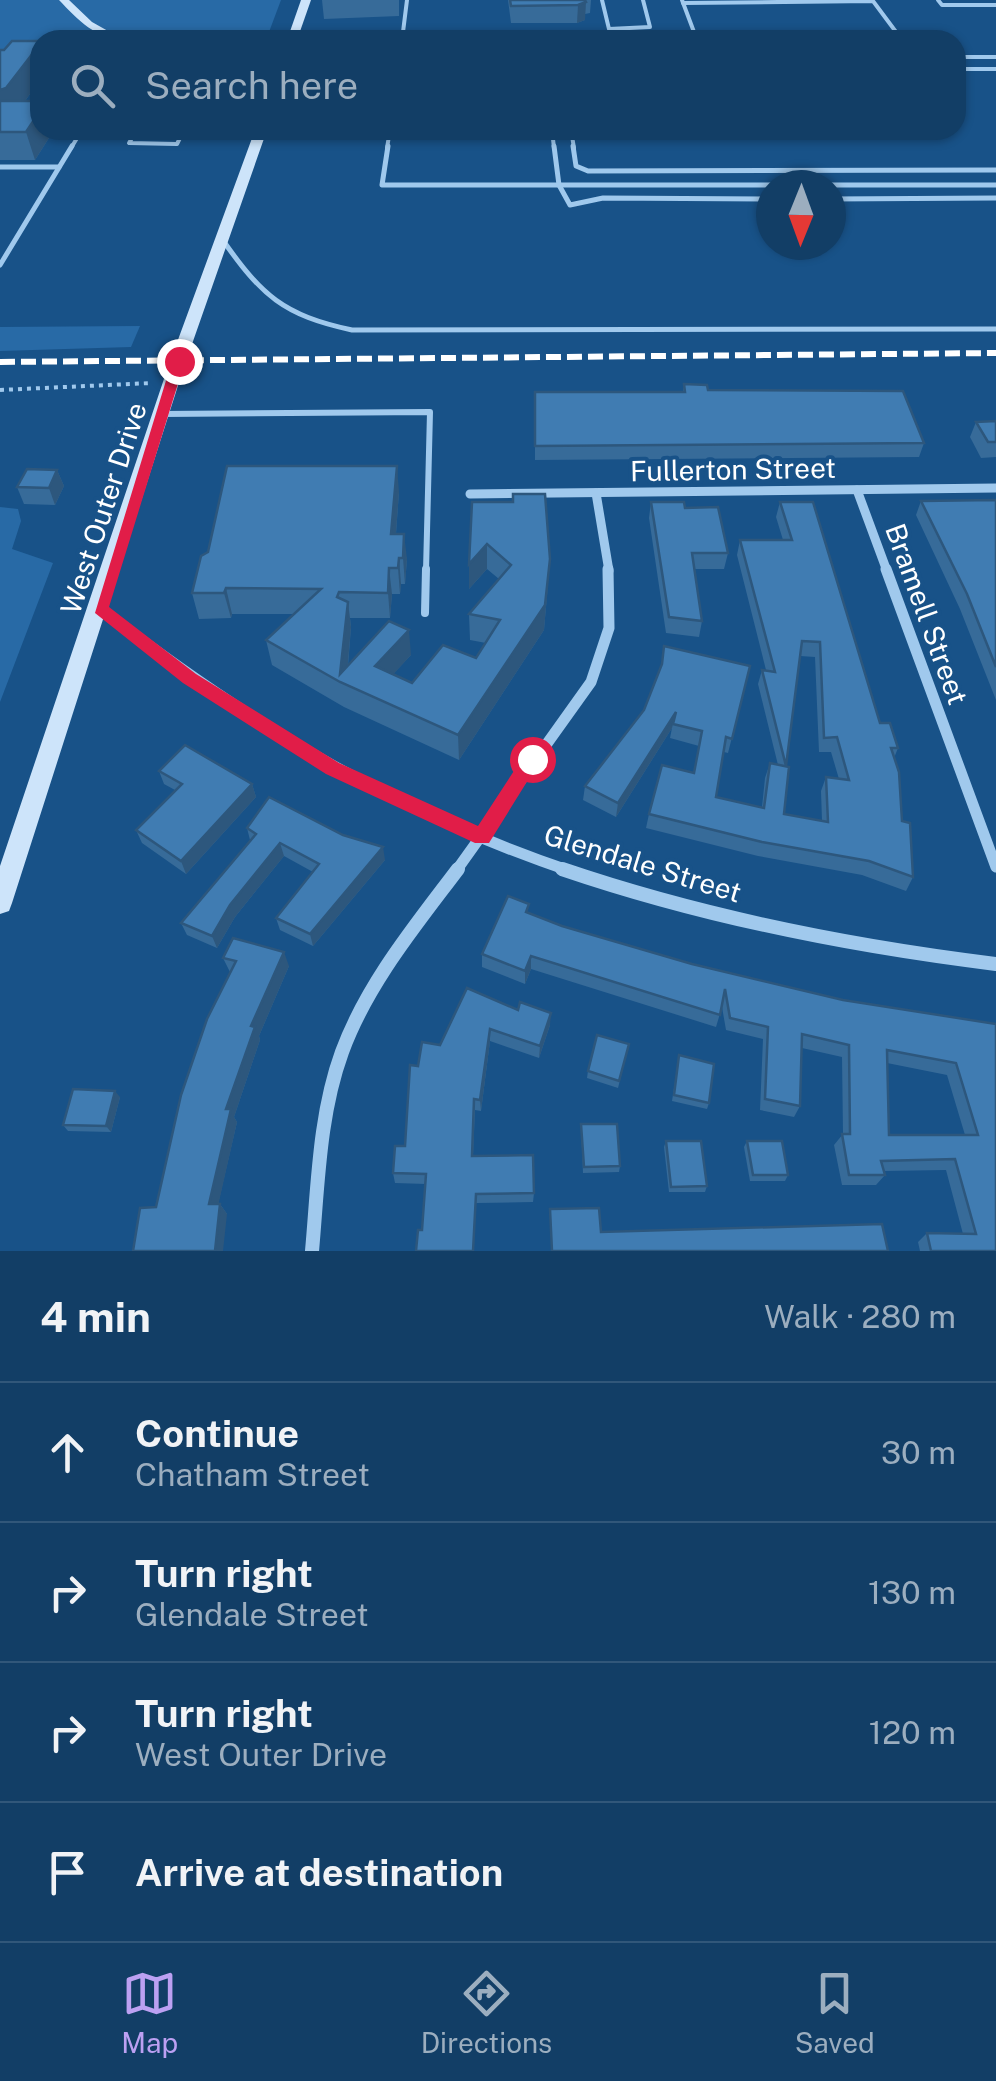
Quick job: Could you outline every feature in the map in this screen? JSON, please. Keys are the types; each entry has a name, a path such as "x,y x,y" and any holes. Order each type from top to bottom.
{"main road":[{"path":"64,0 80,18 101,30"},
{"path":"296,30 306,0"},
{"name":"West Outer Drive","path":"0,903 172,383 257,140"}],"street":[{"name":"Fullerton Street","path":"470,494 996,488"},
{"name":"Bramell Street","path":"857,490 996,866"},
{"path":"312,1251 322,1135 335,1075 351,1031 372,991 482,837 532,759 581,700 604,653 610,600 596,492"},
{"name":"Glendale Street","path":"100,609 190,678 332,768 482,837 682,905 786,930 996,964"}],"lane":[{"path":"404,30 408,0"},
{"path":"602,0 609,29 614,30"},
{"path":"626,30 650,27 644,0"},
{"path":"873,0 895,30"},
{"path":"692,30 682,1 888,0"},
{"path":"938,0 942,5 996,5"},
{"path":"966,58 995,62"},
{"path":"966,68 995,62"},
{"path":"0,265 76,140"},
{"path":"131,140 129,144 177,144 179,140"},
{"path":"389,140 382,185 996,184"},
{"path":"553,140 559,185 570,204 603,198 756,199"},
{"path":"572,140 576,166 588,171 996,170"},
{"path":"0,167 59,167"},
{"path":"903,170 919,199"},
{"path":"747,171 756,191"},
{"path":"846,199 996,198"},
{"path":"222,239 269,302 288,314 352,330 996,329"},
{"path":"162,414 430,412 425,613"}],"path":[{"path":"0,390 33,385 172,383"}],"shaded area":[{"path":"0,0 281,0 270,30 30,30 30,65 0,61"},
{"path":"140,326 131,347 0,351 0,327"},
{"path":"0,507 18,509 21,521 12,549 53,563 0,702"}],"building":[{"path":"510,0 585,0 586,2 511,6"},
{"path":"12,41 30,41 30,57 6,88 0,90 0,50"},
{"path":"0,101 30,101 30,126 26,132 0,132"},
{"path":"684,384 707,385 708,390 903,391 924,443 535,446 535,392 685,392"},
{"path":"996,421 996,442 988,442 976,422"},
{"path":"227,466 397,466 391,534 404,534 403,558 399,558 398,568 389,568 388,593 339,592 337,597 348,602 340,674 389,621 409,630 375,666 412,683 443,645 476,658 500,620 469,614 511,565 487,544 469,564 472,502 513,502 513,494 545,494 550,559 545,605 458,735 340,682 266,640 321,589 226,588 224,593 192,593 201,556 208,552"},
{"path":"27,469 57,470 49,488 17,487"},
{"path":"996,500 996,667 967,594 921,501"},
{"path":"651,502 684,502 685,508 718,507 728,553 692,553 702,621 669,617"},
{"path":"780,502 813,502 880,723 890,723 898,748 891,748 899,772 902,821 910,823 913,877 869,861 762,842 649,814 662,765 694,773 702,731 673,724 676,712 618,803 585,786 644,710 662,664 664,646 750,666 732,739 726,737 716,797 764,808 770,763 789,767 784,814 828,822 826,777 849,780 837,737 824,738 820,642 802,641 786,766 762,670 775,672 740,540 792,540"},
{"path":"185,745 252,784 181,861 136,830 182,784 159,771"},
{"path":"269,797 343,835 383,847 310,934 276,918 319,864 280,843 230,905 212,936 181,923 256,834 247,828"},
{"path":"508,896 529,904 526,912 562,926 692,964 843,1000 996,1024 996,1251 931,1251 927,1233 976,1234 955,1159 881,1161 885,1175 849,1175 842,1134 850,1134 849,1045 802,1034 800,1106 765,1099 768,1027 730,1018 725,989 720,1015 531,956 525,971 482,954","holes":["887,1050 956,1063 978,1135 889,1135"]},
{"path":"233,938 284,952 251,1026 255,1027 226,1109 231,1109 209,1204 220,1204 215,1251 133,1251 140,1208 156,1207 181,1095 207,1019 236,961 223,958"},
{"path":"467,988 518,1010 520,1002 551,1013 540,1046 490,1029 480,1100 474,1099 472,1156 533,1155 534,1193 476,1194 473,1251 416,1251 418,1230 422,1230 426,1174 393,1173 395,1146 405,1146 410,1065 418,1066 422,1042 440,1045"},
{"path":"597,1035 629,1044 619,1081 588,1071"},
{"path":"679,1055 714,1064 709,1103 674,1095"},
{"path":"73,1089 115,1091 106,1126 63,1125"},
{"path":"581,1124 617,1124 620,1166 584,1167"},
{"path":"666,1141 701,1141 707,1186 671,1187"},
{"path":"747,1141 782,1141 788,1175 753,1175"},
{"path":"599,1208 601,1232 882,1224 888,1251 552,1251 550,1209"}],"railway":[{"path":"0,362 996,353"}],"route":[{"path":"179,361 100,609 190,678 332,768 482,837 532,759"}]}
